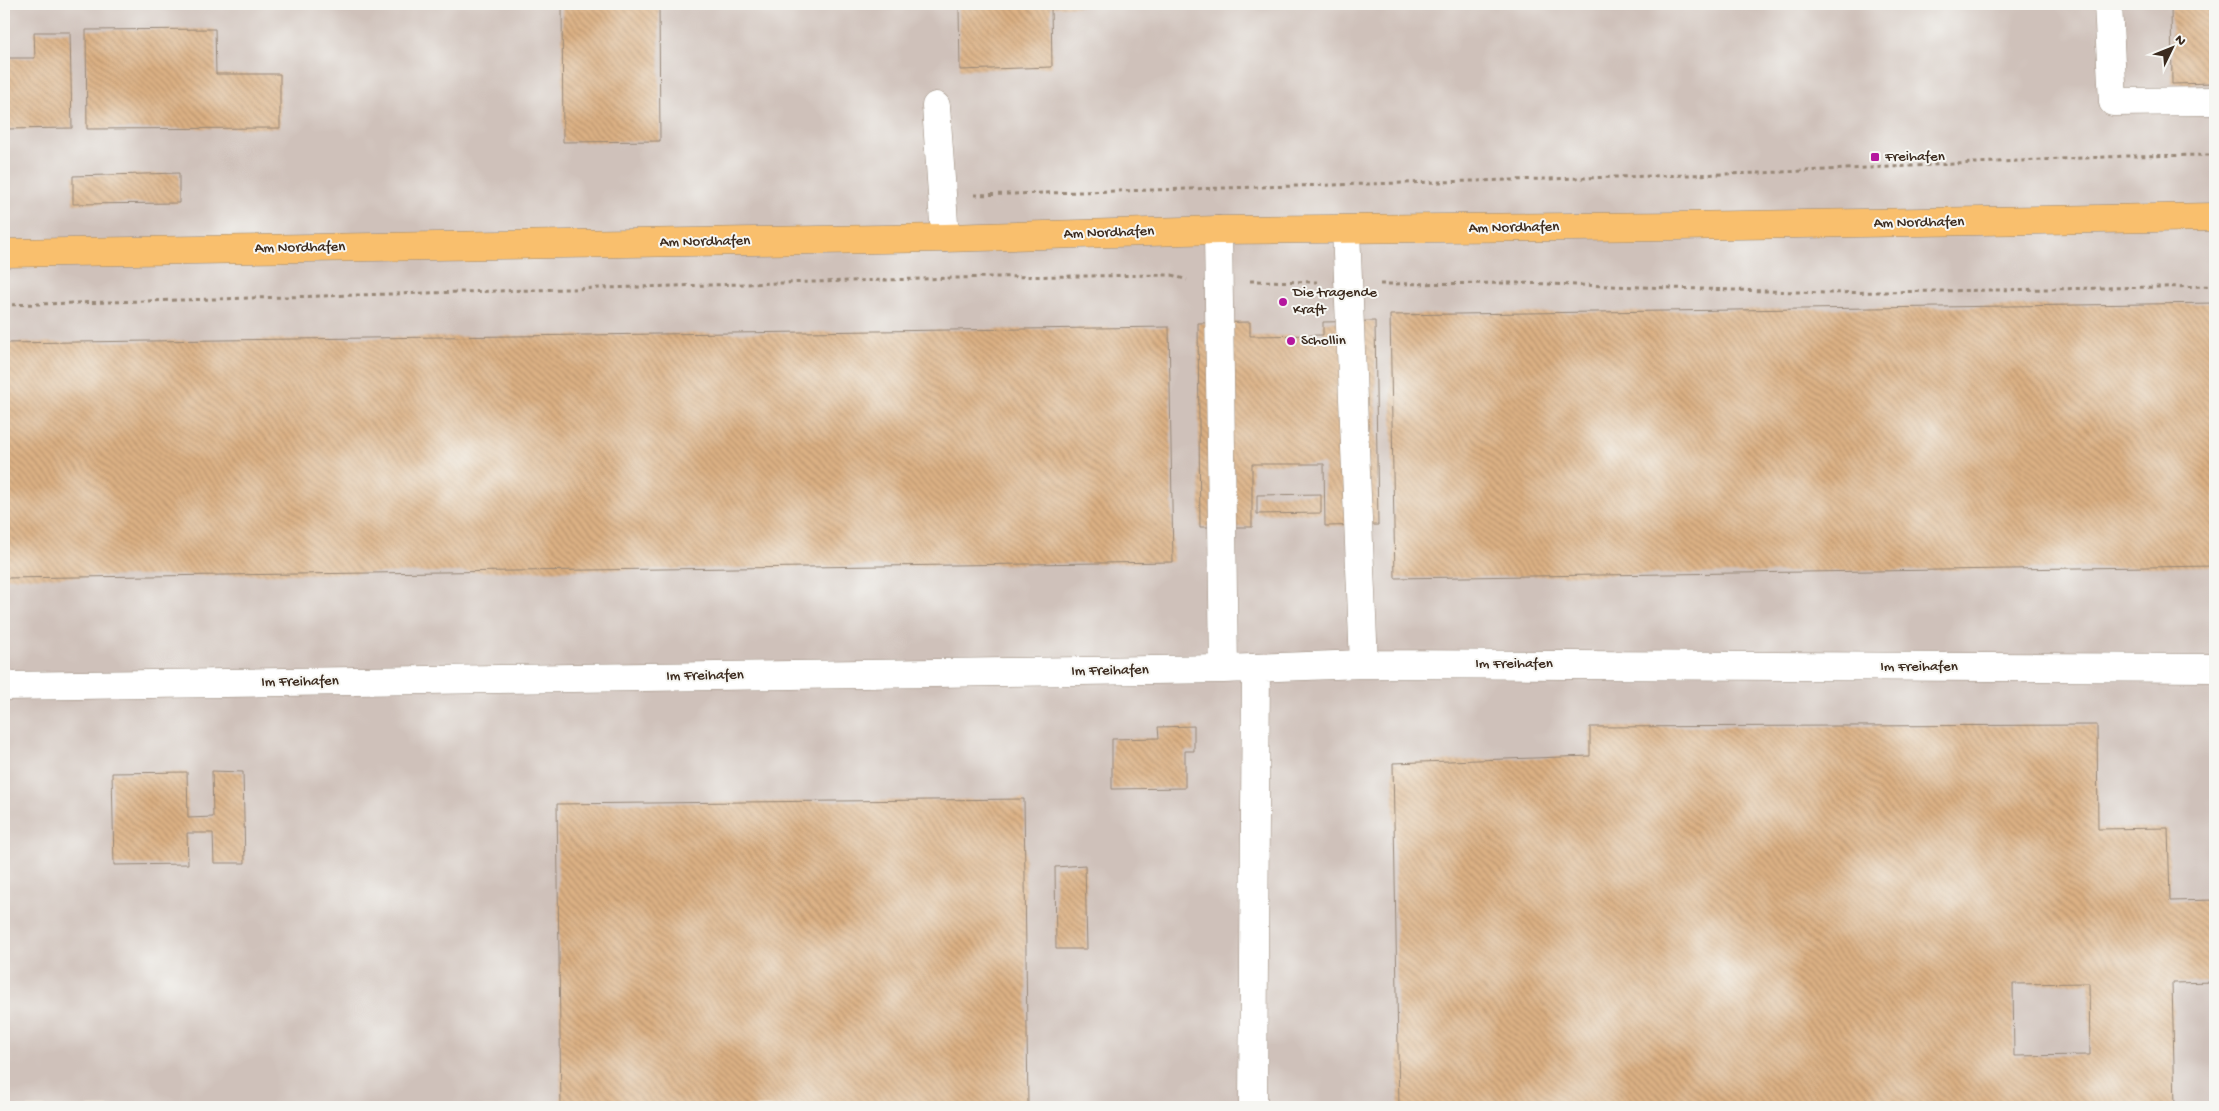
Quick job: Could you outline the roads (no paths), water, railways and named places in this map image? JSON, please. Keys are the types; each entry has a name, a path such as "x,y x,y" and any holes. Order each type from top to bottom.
{"main road":[{"name":"Am Nordhafen","path":"4,253 945,238 1218,230 1346,230 2215,217"}],"lane":[{"path":"2108,4 2112,102 2215,101"},
{"path":"936,106 945,238"},
{"path":"1218,230 1224,669"},
{"path":"1346,230 1364,664"},
{"name":"Im Freihafen","path":"4,686 1224,669 1364,664 2215,668"},
{"path":"1253,1107 1256,668"}],"place":[{"name":"Freihafen","path":"1875,157"},
{"name":"Die tragende Kraft","path":"1283,302"},
{"name":"Schollin","path":"1291,341"}]}
